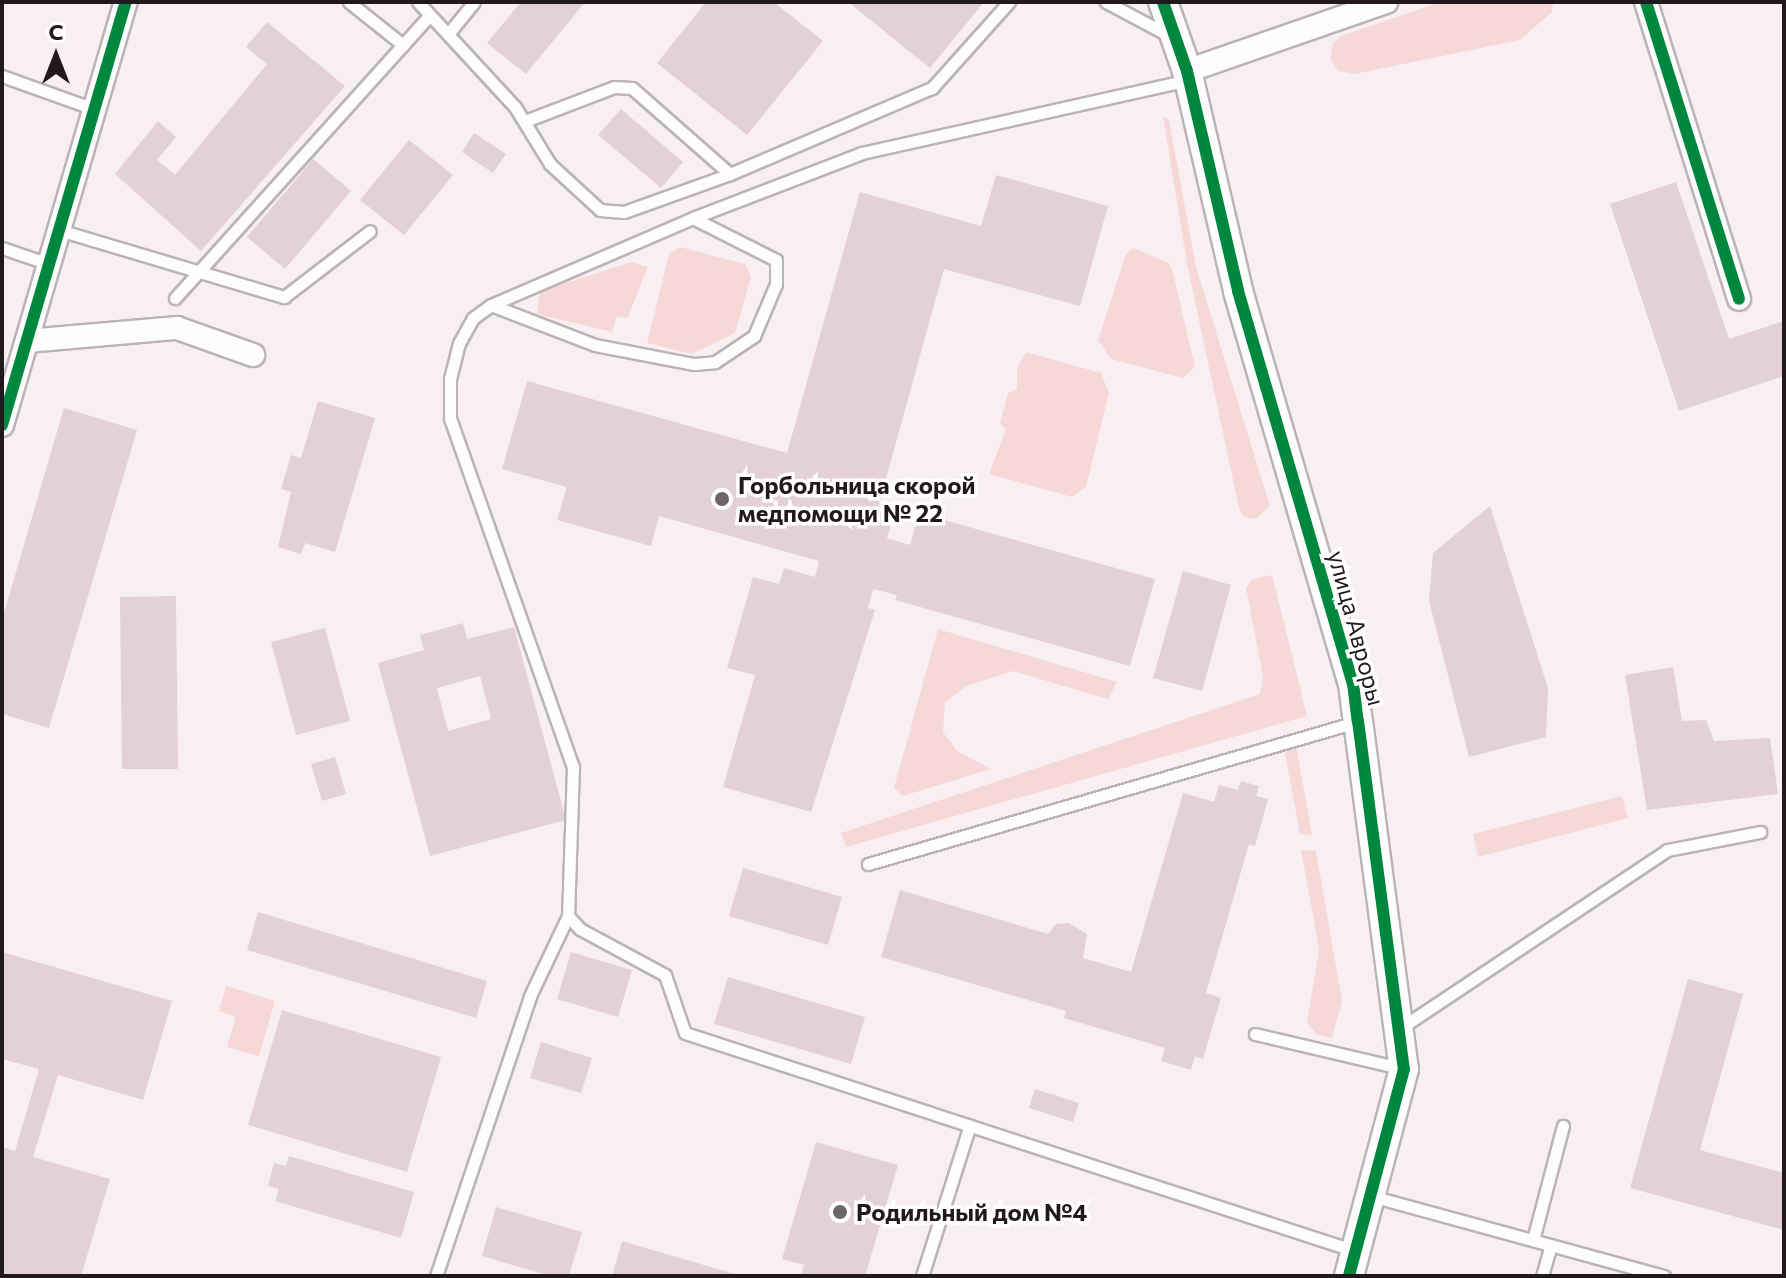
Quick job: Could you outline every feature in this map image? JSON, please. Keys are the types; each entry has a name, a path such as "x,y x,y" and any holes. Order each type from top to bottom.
{"street":[{"path":"2,425 126,2"},
{"name":"улица Авроры","path":"1163,2 1188,76 1238,291 1353,683 1404,1069 1353,1264"},
{"path":"1188,76 1386,2"},
{"path":"1646,2 1739,299"},
{"path":"27,341 177,328 253,355"}],"lane":[{"path":"349,2 403,45"},
{"path":"418,2 428,17 448,34 525,121 550,164 600,210 624,212 730,174 932,88 1009,2"},
{"path":"448,34 474,2"},
{"path":"1106,2 1176,39"},
{"path":"175,298 428,17"},
{"path":"2,76 94,109"},
{"path":"436,1276 530,996 568,916 573,767 450,418 450,378 459,343 473,318 491,305 693,218 862,153 1188,76"},
{"path":"525,121 614,87 632,88 730,174"},
{"path":"491,305 595,345 694,364 715,362 754,336 776,284 776,260 693,218"},
{"path":"59,230 201,269 284,297 370,231"},
{"path":"2,248 49,264"},
{"path":"868,864 1358,721"},
{"path":"1399,1030 1667,850 1760,832"},
{"path":"568,916 580,929 665,975 685,1033 970,1125 1353,1264"},
{"path":"1255,1034 1404,1069"},
{"path":"922,1276 970,1125"},
{"path":"1533,1240 1563,1126"},
{"path":"1371,1195 1664,1276"},
{"path":"1542,1276 1551,1245"}],"shaded area":[{"path":"1440,2 1553,2 1552,12 1520,40 1355,74 1338,71 1330,59 1333,43 1341,36"},
{"path":"1163,116 1169,120 1196,267 1270,506 1256,519 1244,517 1239,508 1187,264"},
{"path":"680,247 745,264 751,277 735,333 692,354 647,343 669,254"},
{"path":"1133,248 1169,263 1173,273 1195,367 1183,378 1111,359 1098,340 1126,254"},
{"path":"632,262 648,267 627,319 617,316 612,332 537,314 540,291"},
{"path":"1026,352 1101,373 1109,393 1086,487 1072,497 989,474 1006,429 1000,423 1008,393 1017,389 1017,368"},
{"path":"1272,575 1307,716 846,847 841,833 1260,694 1263,677 1246,588 1253,579"},
{"path":"938,629 1117,682 1108,699 1013,671 967,686 945,702 943,732 957,751 991,769 903,796 894,788"},
{"path":"1296,745 1312,835 1300,834 1285,753"},
{"path":"1622,796 1628,818 1478,857 1473,834"},
{"path":"1301,850 1316,851 1342,1001 1332,1038 1316,1034 1307,1023 1319,949"},
{"path":"226,986 275,1001 259,1056 227,1047 236,1017 219,1011"}],"building":[{"path":"521,2 585,2 526,74 487,43"},
{"path":"706,2 774,2 823,41 747,135 657,63"},
{"path":"848,2 984,2 930,68"},
{"path":"267,22 345,86 201,251 115,174 158,121 176,137 157,160 175,175 267,64 246,47"},
{"path":"621,109 683,162 661,188 598,135"},
{"path":"474,133 506,154 493,173 462,152"},
{"path":"409,140 453,175 404,235 360,200"},
{"path":"313,159 351,191 285,269 247,237"},
{"name":"Горбольница скорой медпомощи № 22","path":"996,175 1108,206 1080,306 944,269 877,511 894,515 887,538 910,545 919,513 1155,579 1130,666 895,600 897,595 873,589 868,608 875,610 811,812 723,787 755,675 727,668 753,577 779,584 784,568 815,577 819,561 659,516 651,546 557,520 567,487 502,469 527,381 787,453 860,192 981,226"},
{"path":"1676,182 1729,339 1784,321 1784,376 1679,411 1610,204"},
{"path":"318,401 375,418 335,552 305,543 301,554 278,547 291,492 281,489 291,455 301,458"},
{"path":"64,408 137,430 49,728 2,714 2,620"},
{"path":"1490,506 1548,688 1546,737 1469,757 1429,601 1433,553"},
{"path":"1183,571 1231,585 1202,691 1153,678"},
{"path":"176,596 178,769 122,769 120,597"},
{"path":"463,623 467,639 514,627 566,820 430,856 378,663 424,650 420,635","holes":["480,676 491,719 448,731 437,688"]},
{"path":"325,628 350,721 296,735 271,642"},
{"path":"1673,667 1682,721 1706,720 1714,741 1770,738 1778,794 1647,810 1625,675"},
{"path":"335,757 346,794 322,801 311,764"},
{"path":"1241,781 1259,786 1256,796 1268,799 1255,846 1249,844 1206,993 1221,998 1203,1059 1195,1056 1191,1070 1161,1061 1165,1048 1064,1018 1066,1011 881,957 900,890 1048,934 1056,924 1069,923 1087,934 1083,958 1131,972 1183,793 1214,802 1219,785 1238,790"},
{"path":"743,868 842,897 828,945 729,916"},
{"path":"258,912 487,981 476,1018 247,950"},
{"path":"2,952 172,1001 143,1100 58,1075 33,1157 110,1179 81,1276 2,1274 2,1147 15,1151 39,1069 2,1059"},
{"path":"571,952 632,970 618,1017 557,999"},
{"path":"728,977 865,1017 851,1064 714,1024"},
{"path":"1688,979 1743,994 1700,1150 1784,1173 1784,1230 1630,1188"},
{"path":"282,1010 441,1057 407,1172 248,1125"},
{"path":"541,1042 592,1058 581,1093 530,1078"},
{"path":"1035,1089 1079,1103 1073,1122 1029,1108"},
{"name":"Родильный дом №4","path":"816,1142 898,1165 865,1276 801,1276 804,1265 782,1259"},
{"path":"289,1156 414,1192 401,1238 275,1201 279,1189 268,1186 274,1163 286,1166"},
{"path":"496,1207 582,1232 569,1276 550,1276 482,1256"},
{"path":"622,1241 738,1275 612,1276"}],"cycle path":[{"path":"2,425 126,2"},
{"path":"1163,2 1187,71 1238,291 1353,683 1404,1069 1349,1276"},
{"path":"1646,2 1739,299"}],"place":[{"name":"Горбольница скорой медпомощи № 22","path":"722,499"},
{"name":"Родильный дом №4","path":"840,1212"}]}
